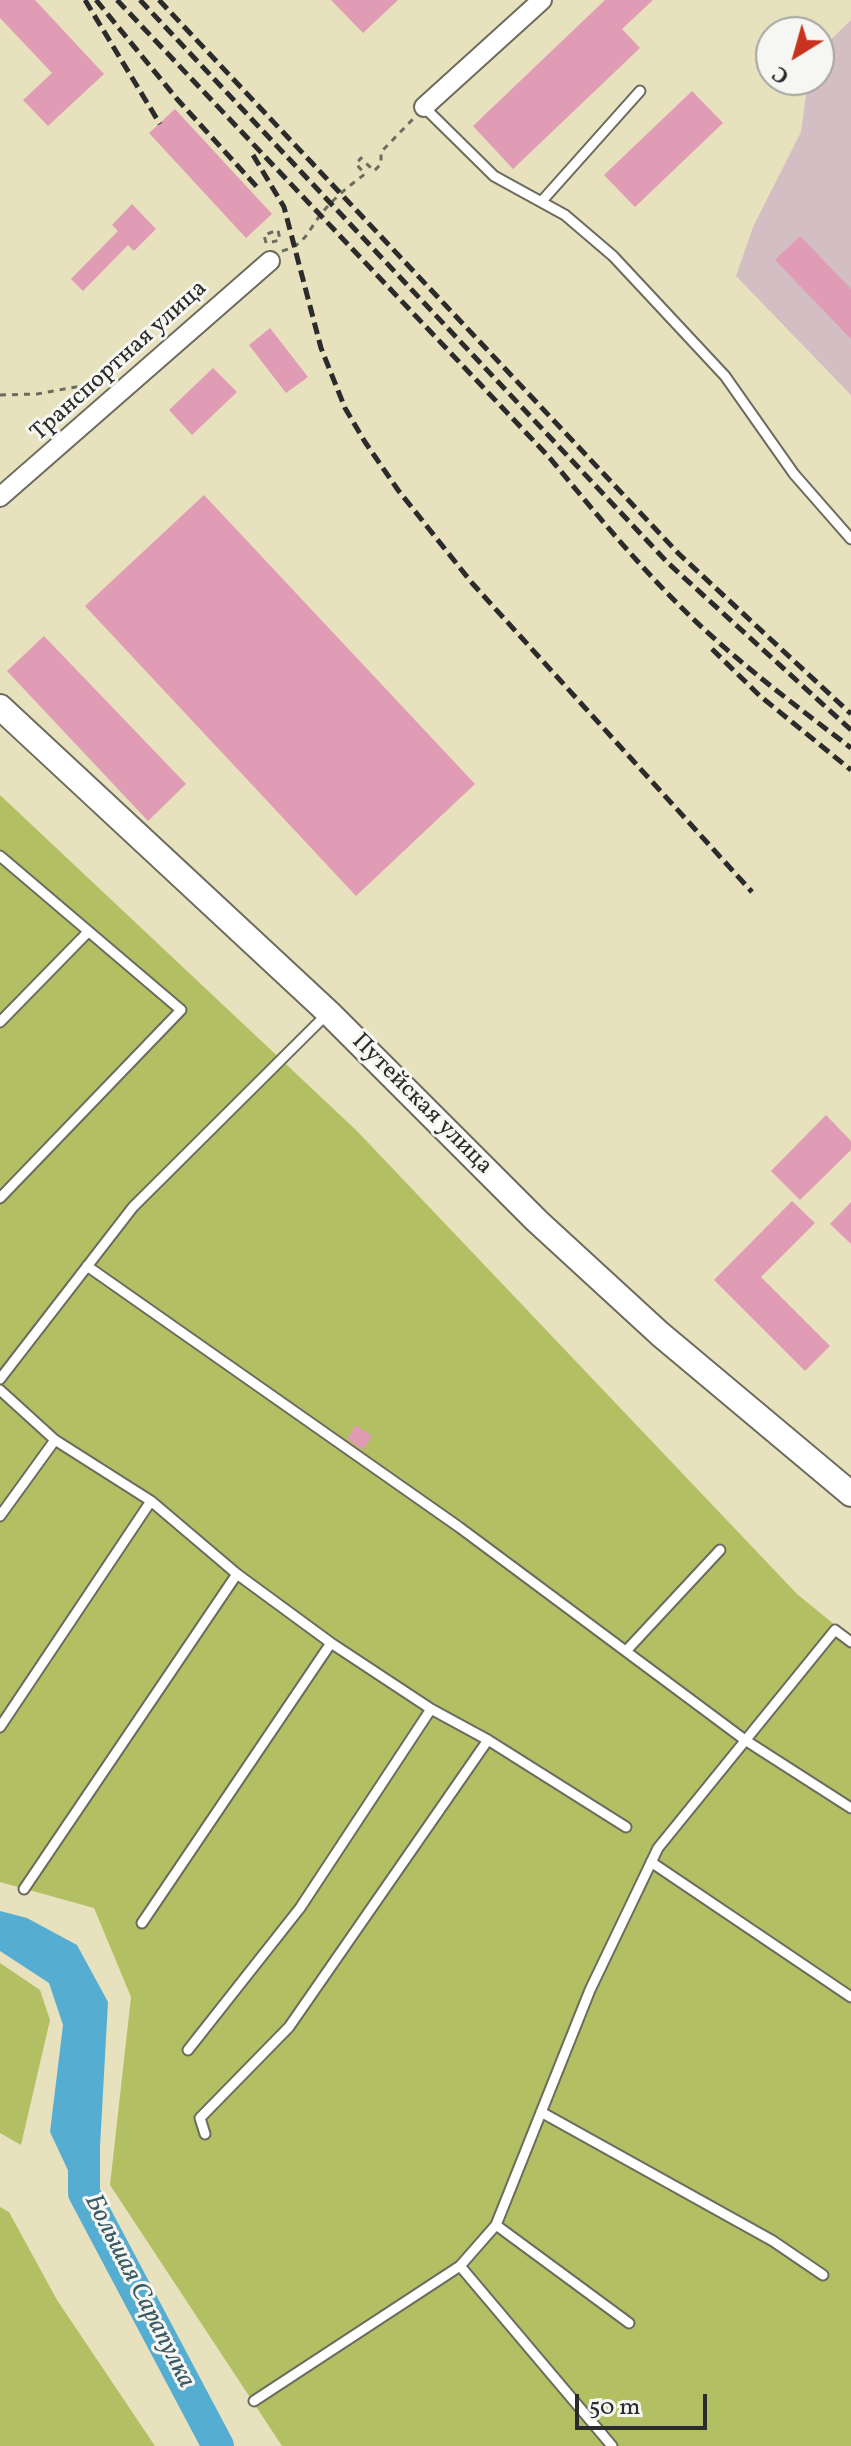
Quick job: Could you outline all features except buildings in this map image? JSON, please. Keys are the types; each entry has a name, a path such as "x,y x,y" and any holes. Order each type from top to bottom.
{"main road":[{"name":"Путейская улица","path":"0,707 329,1013 571,1252 660,1334 851,1494"}],"street":[{"path":"424,107 542,0"},
{"name":"Транспортная улица","path":"3,493 270,261"}],"lane":[{"path":"541,202 640,91"},
{"path":"424,107 494,176 565,215 613,256 725,376 794,474 851,539"},
{"path":"0,856 181,1010 0,1198"},
{"path":"0,1022 88,932"},
{"path":"0,1379 133,1207 329,1013"},
{"path":"87,1266 459,1527 745,1740 851,1808"},
{"path":"0,1390 55,1440 151,1501 237,1574 331,1643 431,1709 488,1740 626,1827"},
{"path":"0,1516 55,1440"},
{"path":"0,1727 151,1501"},
{"path":"626,1651 720,1550"},
{"path":"24,1889 237,1574"},
{"path":"254,2401 460,2266 496,2225 590,1990 658,1848 835,1630 851,1642"},
{"path":"142,1923 331,1643"},
{"path":"188,2050 300,1908 431,1709"},
{"path":"205,2134 200,2118 289,2027 488,1740"},
{"path":"651,1862 851,1997"},
{"path":"541,2112 773,2241 823,2275"},
{"path":"496,2225 629,2323"},
{"path":"460,2266 612,2446"}],"path":[{"path":"270,261 264,235 278,230 280,240 272,242 275,253 296,248 309,235 320,214 365,174 356,164 361,158 374,171 381,164 381,152 424,107"},
{"path":"0,395 37,394 138,376"}],"shaded area":[{"path":"851,20 851,395 736,276 753,227 801,132 806,96 835,96 835,36"}],"green space":[{"path":"0,795 357,1131 797,1594 851,1638 851,2446 282,2446 110,2185 131,1997 94,1908 0,1882"},
{"path":"0,1963 40,1990 50,2020 21,2145 0,2133"},
{"path":"0,2207 9,2212 57,2300 155,2446 0,2446"}],"water":[{"name":"Большая Сарапулка","path":"0,1911 27,1918 77,1945 108,2002 98,2183 73,2181 50,2132 63,2025 49,1983 0,1951"}],"waterway":[{"name":"Большая Сарапулка","path":"84,2138 84,2193 218,2446"}],"railway":[{"path":"85,0 160,124"},
{"path":"96,0 177,99 257,187"},
{"path":"117,0 549,457 668,594 746,666 851,748"},
{"path":"140,0 668,563 851,730"},
{"path":"159,0 679,554 851,714"},
{"path":"253,155 284,207 321,348 345,408 365,442 398,490 472,583 752,892"},
{"path":"712,649 760,696 851,770"}]}
